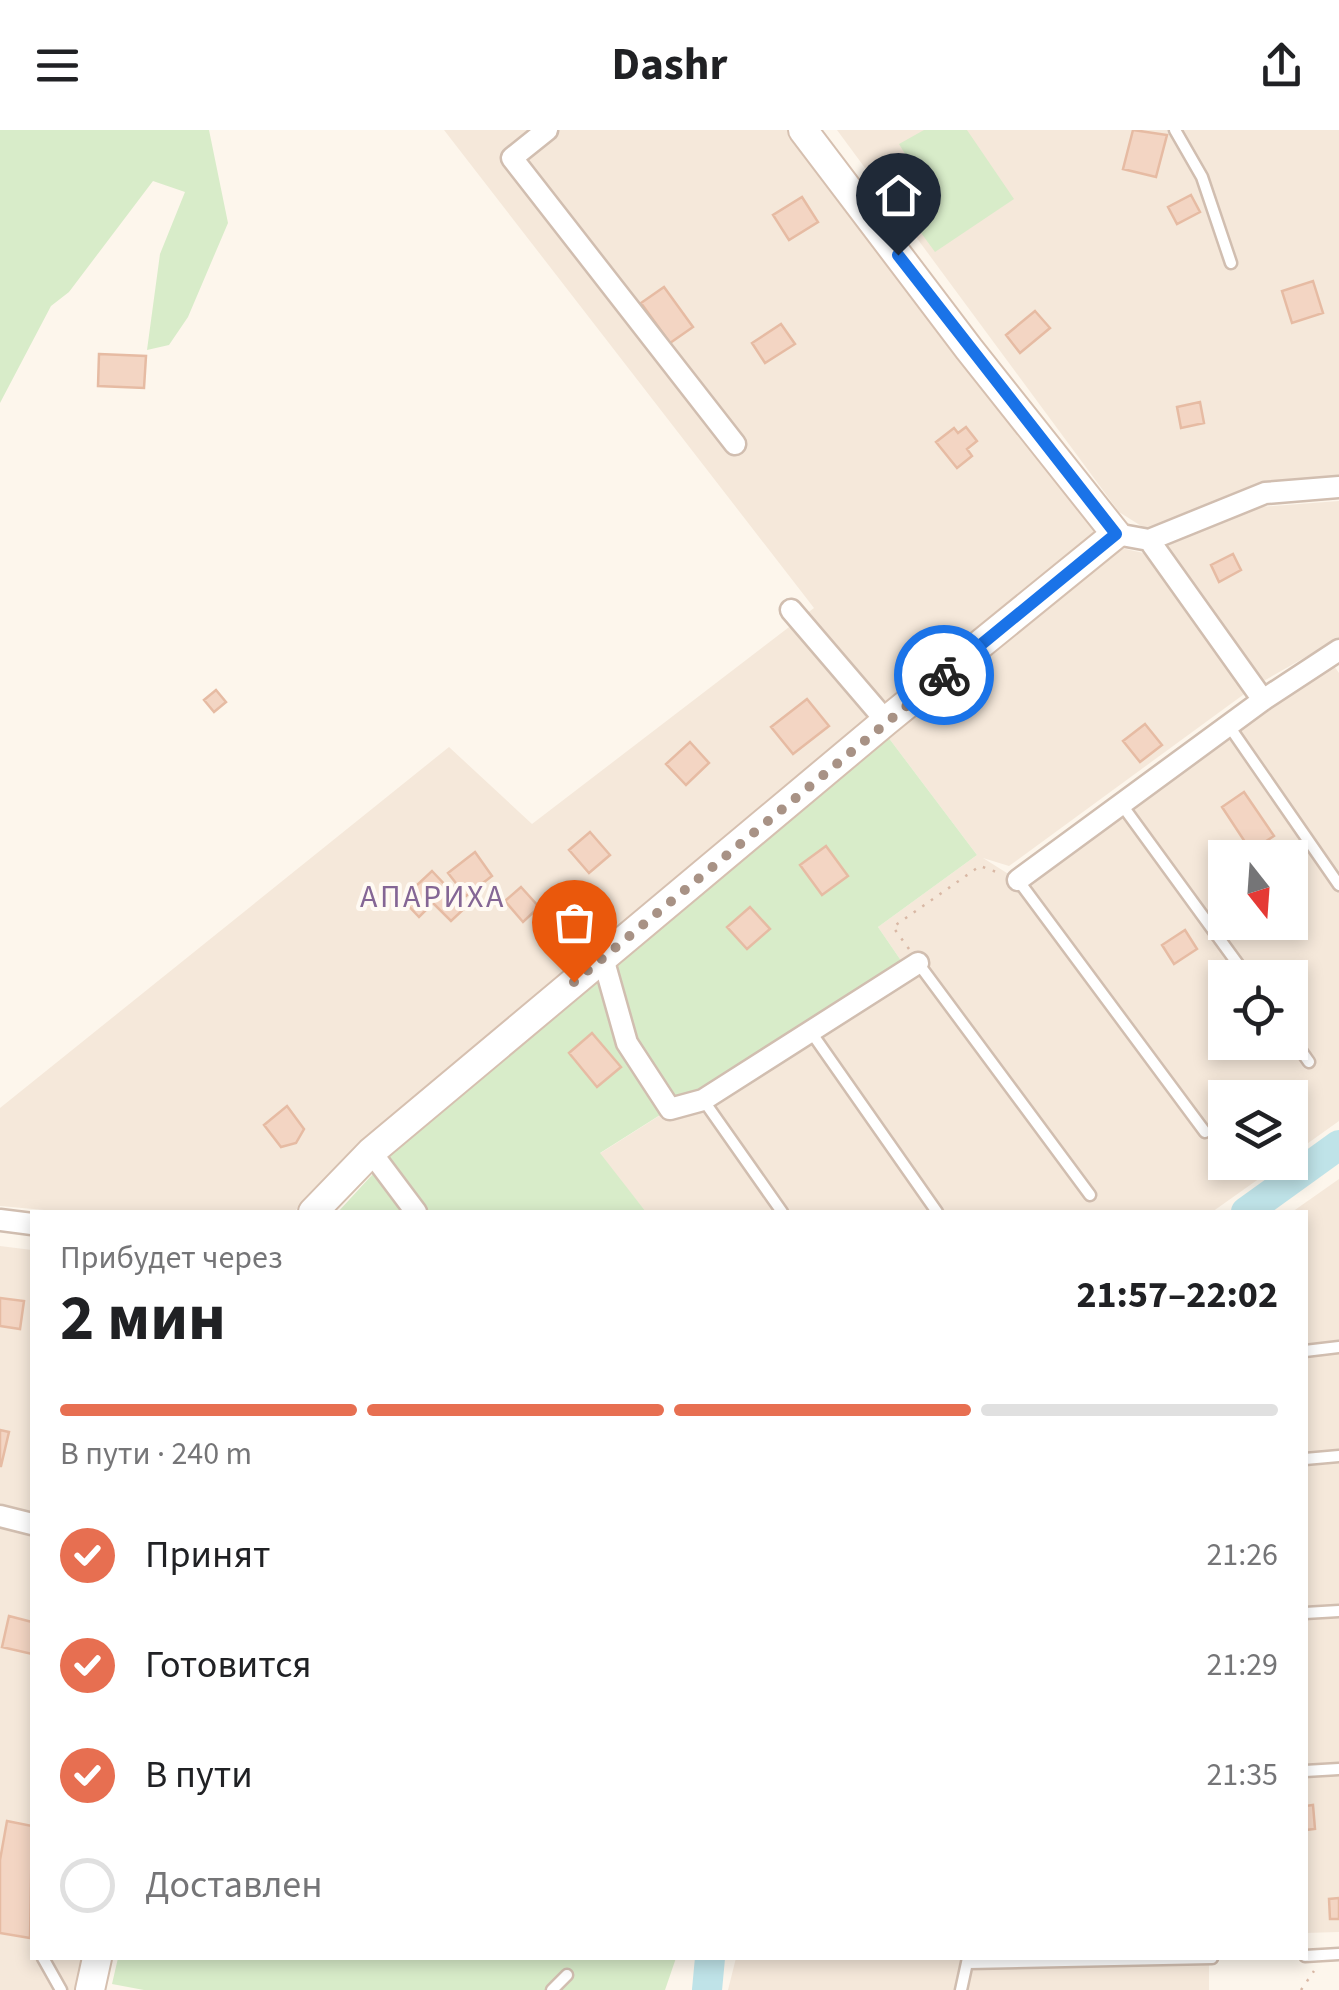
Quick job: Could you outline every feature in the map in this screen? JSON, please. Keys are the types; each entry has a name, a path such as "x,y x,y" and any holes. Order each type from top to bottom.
{"street":[{"path":"547,130 512,158 735,444"},
{"path":"803,130 1116,534 1149,540 1265,493 1339,487"},
{"path":"315,1210 372,1152 1116,534"},
{"path":"1149,540 1263,700"},
{"path":"791,610 886,722"},
{"path":"1018,880 1263,700 1337,655"},
{"path":"604,958 627,1043 670,1109 703,1100 918,963"},
{"path":"372,1152 415,1210"},
{"path":"0,1220 30,1224"},
{"path":"0,1516 30,1524"},
{"path":"90,1990 97,1960"}],"lane":[{"path":"1175,130 1202,177 1230,263"},
{"path":"1228,725 1339,885"},
{"path":"1121,804 1235,960"},
{"path":"1018,880 1205,1132"},
{"path":"918,963 1090,1195"},
{"path":"811,1032 936,1210"},
{"path":"703,1100 781,1210"},
{"path":"1308,1351 1339,1347"},
{"path":"1308,1459 1339,1456"},
{"path":"1308,1613 1339,1610"},
{"path":"1308,1771 1339,1769"},
{"path":"1308,1956 1339,1954"},
{"path":"45,1960 60,1990"},
{"path":"961,1990 968,1960"},
{"path":"552,1990 567,1975"}],"path":[{"path":"918,963 893,927 980,866 1018,880"},
{"path":"1301,1990 1325,1955"}],"shaded area":[{"path":"444,130 792,130 1097,535 360,1142 296,1210 44,1210 0,1206 0,1108 449,747 532,824 814,608"},
{"path":"837,130 1339,130 1339,478 1266,483 1146,529 1119,512"},
{"path":"1339,501 1339,638 1260,683 1162,547 1260,507"},
{"path":"1121,548 1148,554 1247,692 1009,866 983,858 1018,880 1332,663 1339,673 1339,1121 1308,1143 1308,1080 1208,1080 1208,1180 1257,1180 1215,1210 644,1210 599,1154 902,962 878,927 977,855 885,733"},
{"path":"1339,1179 1339,1932 1308,1933 1308,1210 1295,1210"},
{"path":"0,1246 30,1250 30,1960 87,1960 80,1990 0,1990"},
{"path":"736,1960 1209,1960 1209,1990 728,1990"}],"green space":[{"path":"0,130 209,130 228,223 188,317 169,345 147,350 160,254 185,192 153,181 69,292 51,306 0,403"},
{"path":"924,130 967,130 1014,199 935,252 900,204 926,188 899,144"},
{"path":"885,733 977,855 878,927 902,962 600,1153 644,1210 340,1210 393,1152"},
{"path":"118,1960 675,1960 665,1990 144,1990 112,1984"}],"building":[{"path":"1133,130 1167,135 1156,177 1123,169"},
{"path":"1191,195 1200,212 1177,224 1168,207"},
{"path":"802,197 818,222 789,240 773,215"},
{"path":"1313,281 1323,313 1292,323 1282,291"},
{"path":"664,287 693,327 670,343 641,303"},
{"path":"1035,311 1050,328 1020,353 1006,335"},
{"path":"781,324 795,344 765,363 752,343"},
{"path":"99,354 146,356 144,388 98,386"},
{"path":"1200,402 1204,423 1181,428 1177,407"},
{"path":"966,427 977,441 967,449 972,456 957,468 936,442 954,428 958,433"},
{"path":"1233,554 1241,570 1219,582 1211,565"},
{"path":"216,690 226,702 214,712 204,700"},
{"path":"807,699 829,726 793,754 771,727"},
{"path":"1145,724 1162,745 1140,762 1123,741"},
{"path":"690,742 709,763 686,785 666,764"},
{"path":"1244,792 1274,836 1268,840 1244,840 1222,807"},
{"path":"590,832 610,855 589,873 569,850"},
{"path":"826,846 848,876 822,895 800,865"},
{"path":"475,852 492,876 466,896 448,873"},
{"path":"432,871 466,907 451,921 433,903 419,917 402,899"},
{"path":"521,887 539,907 523,922 505,901"},
{"path":"750,907 770,929 747,949 727,927"},
{"path":"1185,930 1197,949 1174,964 1162,945"},
{"path":"592,1033 621,1067 597,1087 569,1053"},
{"path":"287,1106 304,1129 296,1143 281,1147 264,1125"},
{"path":"0,1298 24,1301 20,1329 0,1326"},
{"path":"0,1430 9,1432 1,1466 0,1466"},
{"path":"9,1616 30,1621 30,1654 2,1647"},
{"path":"1313,1805 1315,1829 1308,1830 1308,1806"},
{"path":"7,1821 30,1826 30,1938 0,1933 0,1860"},
{"path":"1339,1898 1339,1919 1330,1919 1329,1899"}],"waterway":[{"path":"1249,1210 1339,1145"},
{"path":"707,1990 710,1960"}],"way so far":[{"path":"574,982 944,675"}],"district":[{"name":"АПАРИХА","path":"433,896"}],"route":[{"path":"898,255 1116,534 944,675"}]}
